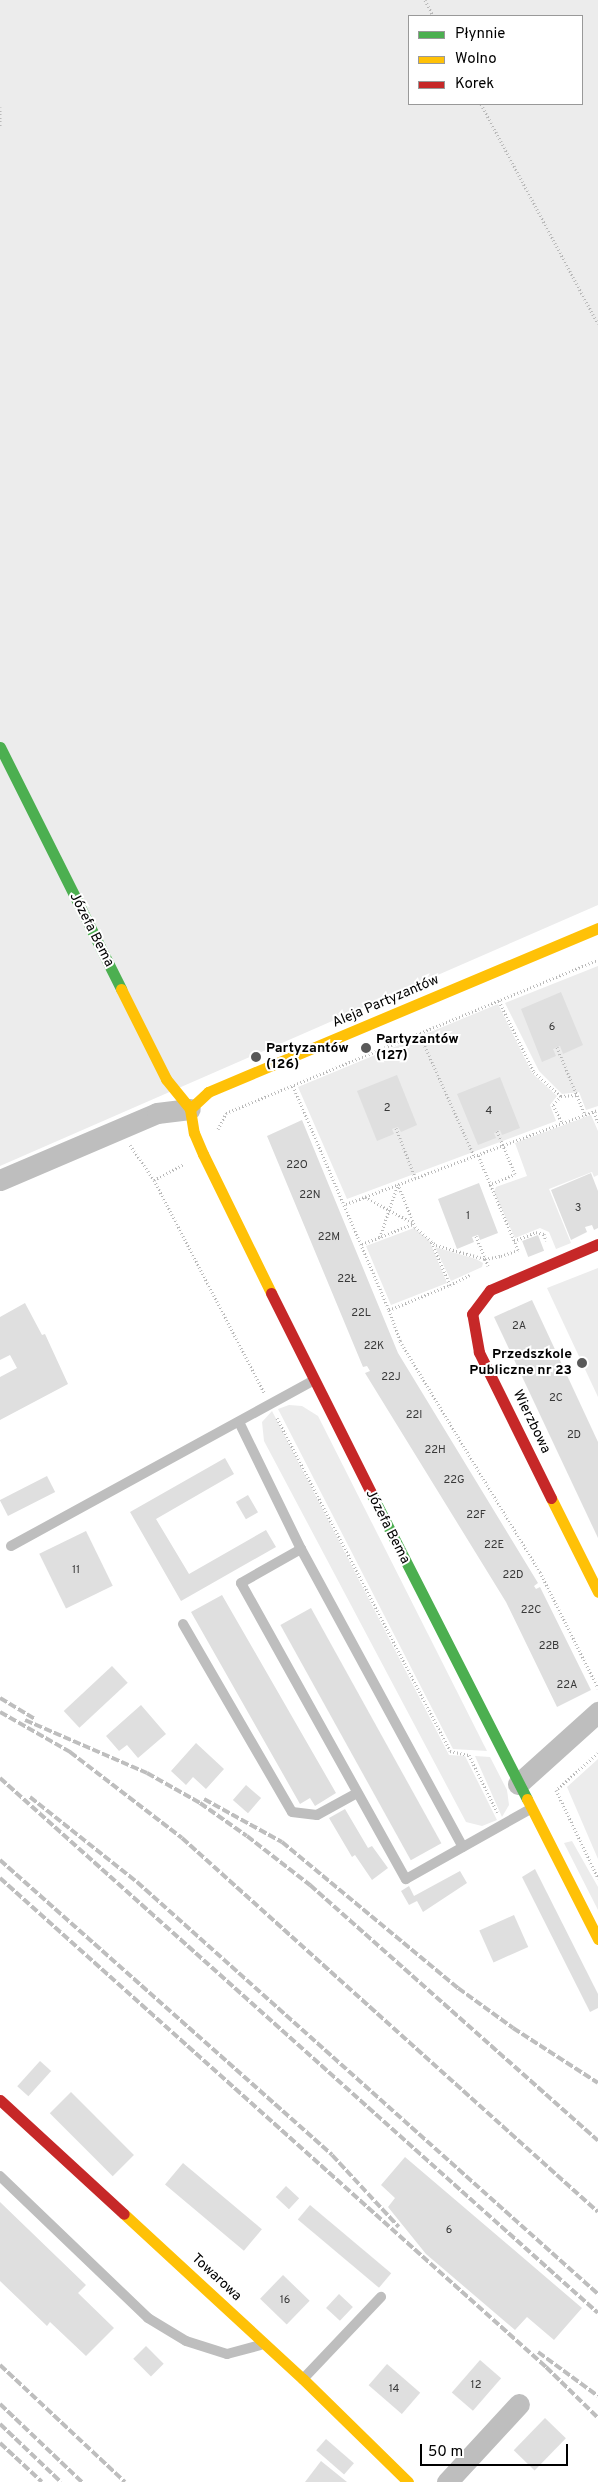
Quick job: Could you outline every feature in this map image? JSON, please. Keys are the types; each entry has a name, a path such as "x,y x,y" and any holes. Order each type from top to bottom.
{"street":[{"name":"Józefa Bema","path":"0,747 166,1079 190,1109 194,1133 203,1154 314,1381 598,1939"},
{"name":"Aleja Partyzantów","path":"190,1109 208,1092 598,928"},
{"path":"0,1180 156,1113 190,1109"},
{"name":"Wierzbowa","path":"598,1244 490,1290 472,1314 479,1352 598,1592"},
{"path":"518,1784 598,1712"},
{"name":"Towarowa","path":"0,2100 303,2379 408,2482"},
{"path":"447,2482 519,2404"}],"lane":[{"path":"11,1546 314,1381"},
{"path":"239,1422 301,1549 463,1847"},
{"path":"301,1549 241,1583 406,1879 531,1808"},
{"path":"183,1624 292,1812 317,1815 357,1793"},
{"path":"0,2176 148,2318 186,2341 228,2354 265,2344"},
{"path":"303,2379 381,2297"}],"path":[{"path":"424,0 433,15"},
{"path":"482,105 598,324"},
{"path":"0,107 0,127"},
{"path":"154,1180 218,1147 218,1129 226,1113 598,960"},
{"path":"499,1001 534,1072 561,1096"},
{"path":"419,1033 518,1250 485,1258 431,1241"},
{"path":"557,1047 585,1115"},
{"path":"293,1086 346,1204 400,1341 540,1572 598,1688"},
{"path":"562,1123 553,1105 561,1096 577,1095"},
{"path":"346,1204 596,1111 598,1122"},
{"path":"118,1128 154,1180 450,1751 469,1755 503,1824"},
{"path":"396,1128 416,1177"},
{"path":"489,1185 514,1174 497,1131"},
{"path":"380,1237 398,1184"},
{"path":"398,1184 414,1224"},
{"path":"365,1196 414,1224 431,1241 450,1285"},
{"path":"362,1244 414,1224"},
{"path":"476,1236 488,1267 480,1270"},
{"path":"389,1310 473,1274"},
{"path":"598,1753 556,1790 598,1878"}],"shaded area":[{"path":"0,0 598,0 598,905 0,1166"},
{"path":"598,966 598,1106 586,1110 579,1092 562,1094 539,1071 505,1003"},
{"path":"498,1004 532,1073 557,1096 550,1105 556,1121 347,1199 298,1087"},
{"path":"591,1115 598,1131 598,1175 594,1177 592,1172 549,1189 571,1243 556,1249 549,1232 540,1228 515,1238 494,1192 496,1187 527,1176 515,1143"},
{"path":"414,1228 429,1240 447,1283 391,1305 366,1246"},
{"path":"435,1247 476,1259 483,1263 482,1267 451,1281"},
{"name":"Przedszkole Publiczne nr 23","path":"598,1268 598,1397 547,1288"},
{"path":"289,1405 302,1406 318,1416 487,1751 453,1749 278,1409"},
{"path":"272,1411 449,1755 465,1756 497,1820 482,1826 466,1822 264,1441 262,1422"},
{"path":"475,1756 490,1757 507,1790 509,1805 502,1817"},
{"path":"598,1759 598,1859 567,1787"},
{"path":"572,1841 598,1887 598,1910 564,1843"}],"building":[{"path":"561,992 583,1045 563,1054 560,1046 553,1049 556,1056 542,1062 521,1009"},
{"path":"397,1075 417,1125 401,1132 398,1127 392,1129 394,1134 377,1141 357,1091"},
{"path":"500,1077 520,1128 502,1135 500,1130 497,1131 494,1133 496,1138 478,1145 457,1094"},
{"path":"302,1120 398,1353 538,1583 534,1586 536,1589 540,1587 591,1690 557,1707 506,1602 365,1373 370,1371 367,1366 363,1367 267,1136"},
{"path":"591,1173 598,1191 598,1228 594,1230 592,1225 585,1227 587,1232 571,1240 551,1190"},
{"path":"479,1183 498,1233 480,1240 478,1235 472,1237 474,1242 457,1249 438,1199"},
{"path":"538,1235 544,1251 528,1257 522,1241"},
{"path":"532,1300 598,1442 598,1538 494,1317"},
{"path":"25,1303 42,1335 45,1334 68,1384 0,1420 0,1377 17,1368 10,1355 0,1360 0,1317"},
{"path":"225,1458 234,1474 156,1519 189,1574 266,1530 276,1547 181,1601 130,1512"},
{"path":"47,1476 55,1492 8,1516 0,1500"},
{"path":"248,1495 258,1512 246,1519 236,1502"},
{"path":"86,1531 113,1586 66,1609 39,1554"},
{"path":"222,1595 336,1793 315,1806 310,1798 300,1804 191,1612"},
{"path":"311,1608 441,1843 411,1860 280,1625"},
{"path":"112,1666 128,1683 79,1728 64,1711"},
{"path":"141,1705 166,1734 138,1758 127,1745 119,1751 106,1736"},
{"path":"196,1743 224,1769 206,1789 193,1777 186,1785 171,1771"},
{"path":"246,1785 261,1798 248,1813 233,1800"},
{"path":"345,1809 368,1848 372,1846 388,1868 372,1880 355,1855 352,1857 329,1818"},
{"path":"535,1869 598,1994 598,2008 590,2012 522,1877"},
{"path":"460,1871 467,1883 423,1912 417,1901 409,1905 401,1891 409,1886 414,1896"},
{"path":"514,1915 528,1947 494,1962 479,1930"},
{"path":"40,2061 51,2071 28,2096 17,2086"},
{"path":"71,2092 134,2155 113,2176 50,2113"},
{"path":"405,2157 582,2308 554,2340 527,2317 515,2330 426,2254 388,2207 395,2198 381,2185"},
{"path":"183,2163 262,2229 244,2251 165,2184"},
{"path":"286,2186 299,2198 289,2209 276,2197"},
{"path":"0,2202 86,2285 78,2293 114,2328 86,2356 50,2322 47,2326 0,2281"},
{"path":"310,2205 391,2273 379,2288 298,2220"},
{"path":"283,2275 310,2301 287,2324 260,2299"},
{"path":"339,2294 353,2307 340,2321 326,2308"},
{"path":"146,2346 164,2364 151,2376 133,2359"},
{"path":"480,2360 501,2378 473,2411 452,2392"},
{"path":"387,2364 420,2393 402,2414 369,2385"},
{"path":"545,2418 566,2438 535,2471 514,2450"},
{"path":"326,2439 354,2463 344,2475 316,2450"},
{"path":"321,2461 347,2482 305,2482"}],"railway":[{"path":"0,1698 35,1719"},
{"path":"0,1712 70,1752 182,1838 598,2212"},
{"path":"25,1720 147,1773 200,1803 247,1836 310,1885 598,2141"},
{"path":"0,1778 598,2313"},
{"path":"30,1797 137,1882 598,2294"},
{"path":"204,1799 282,1842 458,1988 513,2028 598,2083"},
{"path":"0,1860 332,2155 399,2227"},
{"path":"0,1878 546,2367 598,2418"},
{"path":"538,2352 598,2396"},
{"path":"0,2365 125,2482"},
{"path":"0,2404 82,2482"},
{"path":"0,2424 61,2482"},
{"path":"0,2443 42,2482"}],"traffic: fast":[{"path":"0,747 121,989"},
{"path":"371,1493 527,1799"}],"traffic: slow":[{"path":"190,1109 208,1092 598,928"},
{"path":"121,989 166,1079 190,1109 194,1133 203,1154 271,1293"},
{"path":"551,1498 598,1592"},
{"path":"527,1799 598,1939"},
{"path":"124,2214 303,2379 408,2482"}],"traffic: jam":[{"path":"551,1498 479,1352 472,1314 490,1290 598,1244"},
{"path":"271,1293 371,1493"},
{"path":"0,2100 124,2214"}],"place":[{"name":"Partyzantów (127)","path":"366,1048"},
{"name":"Partyzantów (126)","path":"256,1057"},
{"name":"Przedszkole Publiczne nr 23","path":"582,1363"}]}
